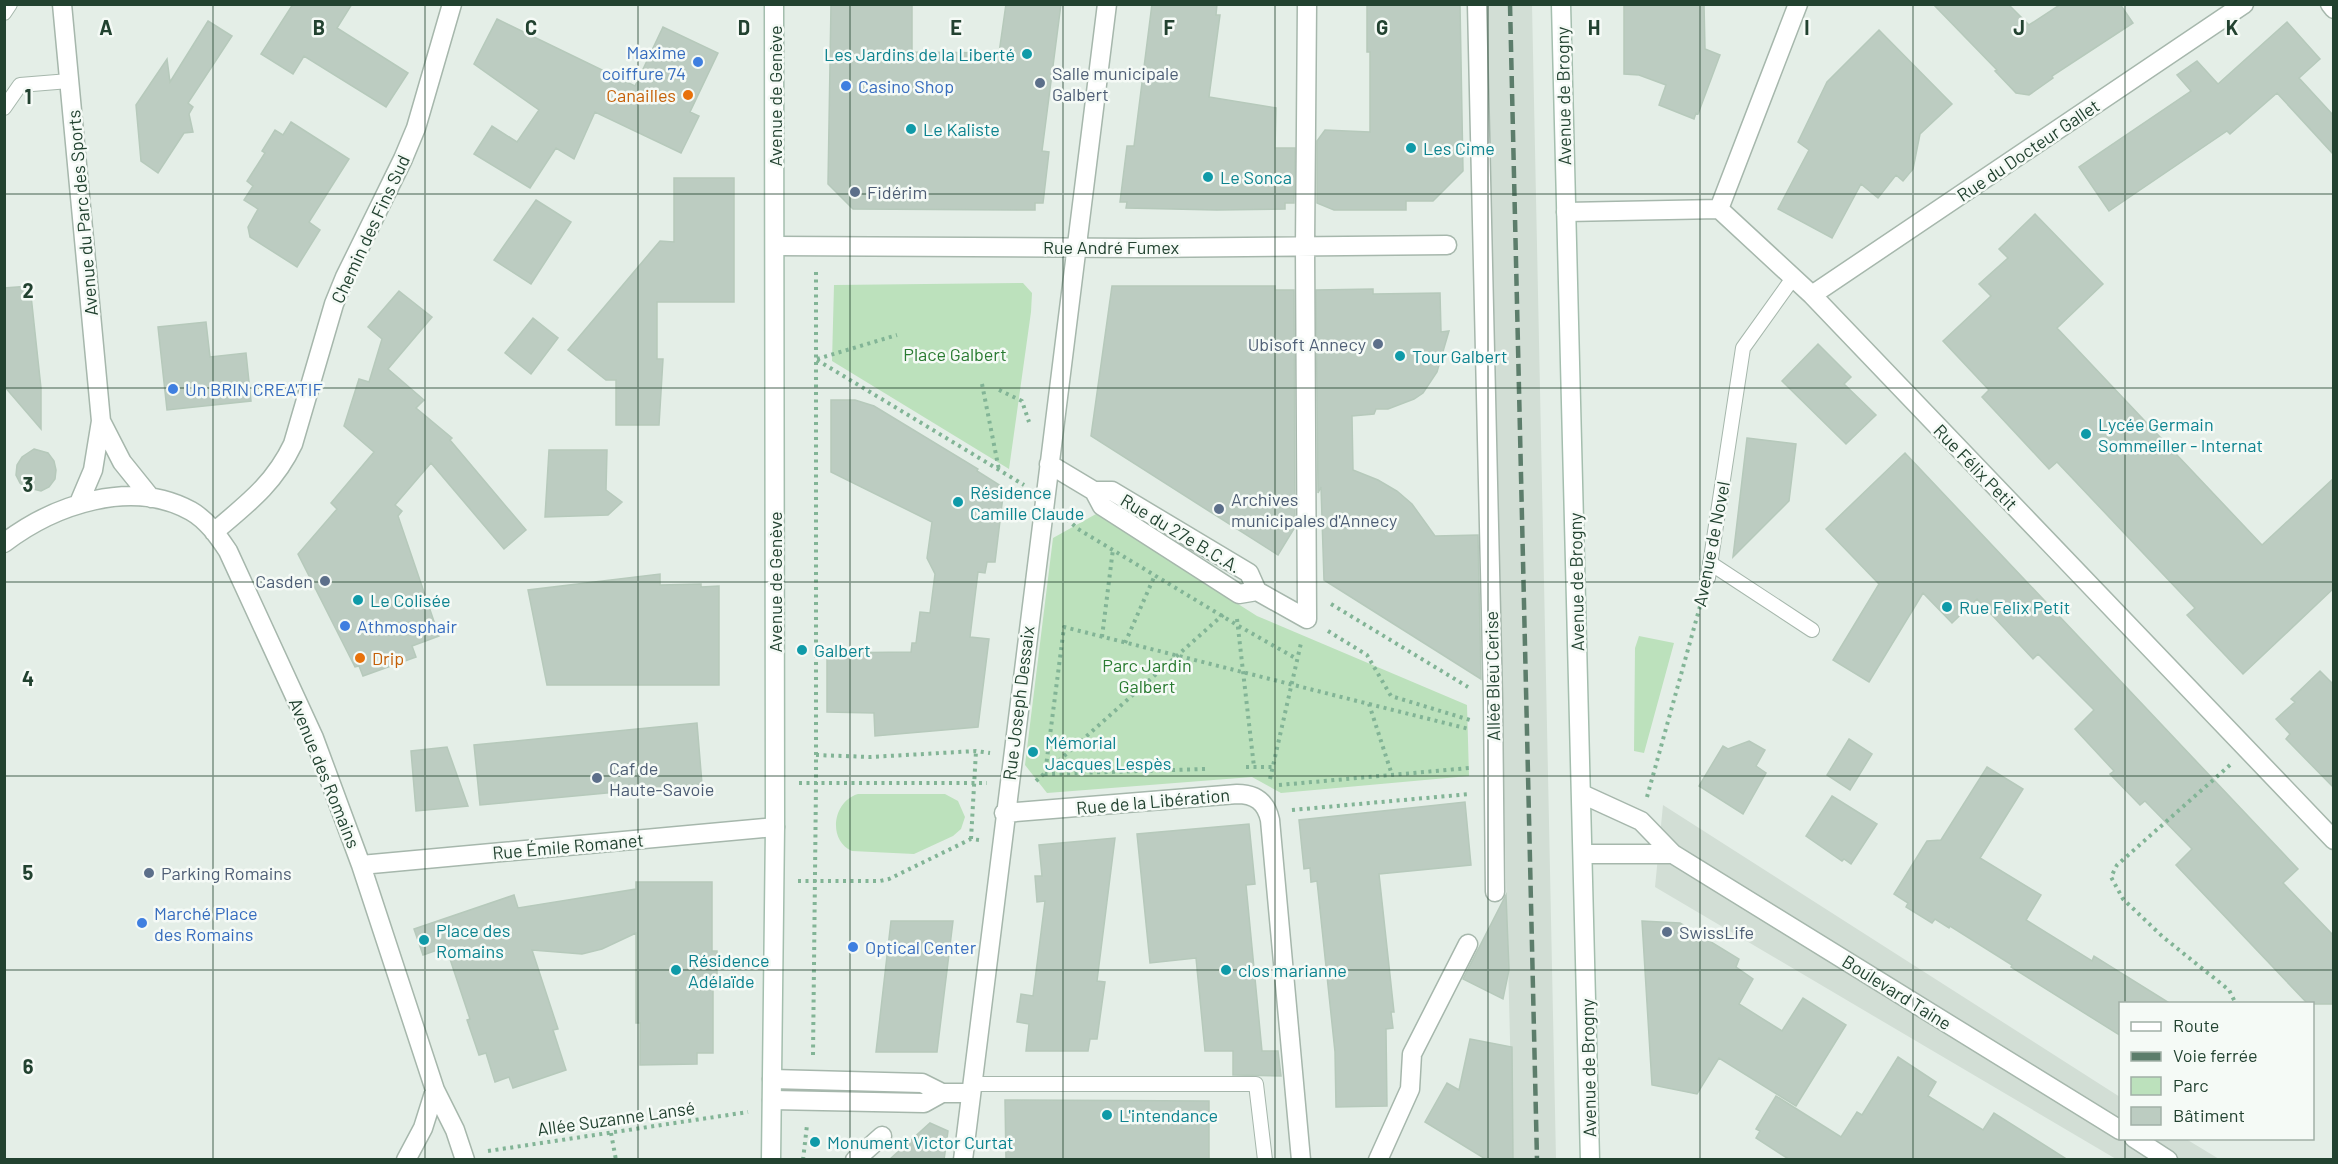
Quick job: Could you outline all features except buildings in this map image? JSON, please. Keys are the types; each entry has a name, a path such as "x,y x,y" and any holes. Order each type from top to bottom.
{"street":[{"name":"Avenue du Parc des Sports","path":"62,4 101,422 93,470 79,503"},
{"name":"Chemin des Fins Sud","path":"214,532 260,494 284,464 334,304 416,128 452,4"},
{"name":"Avenue de Genève","path":"771,1160 775,827 774,4"},
{"name":"Rue Joseph Dessaix","path":"963,1160 1004,813 1078,248 1107,4"},
{"path":"1307,4 1305,246 1307,619"},
{"name":"Allée Bleu Cerise","path":"1477,4 1495,892"},
{"name":"Avenue de Brogny","path":"1561,4 1590,1160"},
{"path":"1566,212 1719,209 1798,4"},
{"name":"Rue du Docteur Gallet","path":"1812,295 2244,4"},
{"path":"2330,4 2334,9"},
{"name":"Rue Félix Petit","path":"1719,209 1812,295 2334,840"},
{"name":"Rue André Fumex","path":"775,246 1078,248 1447,245"},
{"name":"Avenue du Parc des Sports","path":"101,422 122,462 151,498"},
{"name":"Rue du 27e B.C.A.","path":"1049,464 1094,491 1102,506 1239,594 1257,591 1307,619"},
{"name":"Avenue des Romains","path":"4,543 79,503 111,498 151,498 191,511 214,532 228,551 314,738 361,865 435,1090 465,1157"},
{"name":"Rue de la Libération","path":"1004,813 1237,794 1253,796 1260,800 1268,813"},
{"name":"Boulevard Taine","path":"1582,794 1641,821 1673,854 2119,1129"},
{"path":"1268,813 1301,1160"},
{"name":"Rue Émile Romanet","path":"361,865 775,827"},
{"path":"1583,854 1673,854"},
{"path":"1378,1160 1410,1089 1412,1054 1468,944"},
{"path":"772,1079 922,1083 942,1093"},
{"path":"772,1105 812,1101 924,1103 942,1093 972,1089"},
{"path":"406,1160 423,1128 435,1090"},
{"path":"855,1160 882,1136"},
{"path":"2137,1140 2168,1160"}],"lane":[{"path":"4,13 10,4"},
{"path":"4,108 20,85 69,81"},
{"name":"Avenue de Novel","path":"1708,578 1743,348 1793,278"},
{"path":"1710,563 1812,630"},
{"path":"972,1089 1256,1084 1264,1160"}],"path":[{"path":"812,1080 816,784 816,246"},
{"path":"816,360 897,335"},
{"path":"982,384 999,470"},
{"path":"999,390 1022,402 1028,422 1054,427"},
{"path":"1102,637 1113,549"},
{"path":"1125,643 1155,575"},
{"name":"Avenue de Novel","path":"1641,821 1708,578"},
{"path":"1307,590 1453,678"},
{"path":"775,782 816,784 1033,783 1228,610"},
{"path":"1236,614 1254,767"},
{"path":"1045,774 1064,627 1291,686 1473,730 1473,721 1391,696 1367,655 1307,619 1291,686 1272,766 1269,785 1494,765"},
{"path":"1369,704 1392,775"},
{"path":"2235,1002 2229,990 2163,937 2123,899 2111,877 2117,865 2247,750"},
{"path":"816,756 871,757 976,751 1012,754"},
{"path":"971,839 976,751"},
{"path":"1243,767 1272,766"},
{"path":"1045,774 1208,769"},
{"path":"1268,813 1494,791"},
{"path":"774,881 880,881 889,879 971,839 1001,842"},
{"path":"803,1160 812,1101"},
{"name":"Allée Suzanne Lansé","path":"465,1157 772,1105"},
{"path":"611,1133 616,1160"}],"shaded area":[{"path":"1484,5 1532,5 1556,1159 1513,1159"},
{"path":"1663,805 2119,1096 2119,1140 2188,1140 2219,1159 2116,1159 1655,887"}],"green space":[{"name":"Place Galbert","path":"1023,283 1032,293 1031,312 1009,469 832,361 834,285"},
{"name":"Parc Jardin Galbert","path":"1096,514 1257,616 1467,705 1469,776 1281,793 1252,777 1047,793 1025,765 1053,538"},
{"path":"1639,636 1674,643 1644,753 1634,751 1635,648"},
{"path":"858,794 945,794 958,801 965,817 961,829 953,836 914,854 852,851 844,846 839,838 836,821 843,804"}],"railway":[{"path":"1510,4 1537,1160"}],"place":[{"name":"Les Jardins de la Liberté","path":"1027,54"},
{"name":"Maxime coiffure 74","path":"698,62"},
{"name":"Salle municipale Galbert","path":"1040,83"},
{"name":"Casino Shop","path":"846,86"},
{"name":"Canailles","path":"688,95"},
{"name":"Le Kaliste","path":"911,129"},
{"name":"Les Cime","path":"1411,148"},
{"name":"Le Sonca","path":"1208,177"},
{"name":"Fidérim","path":"855,192"},
{"name":"Ubisoft Annecy","path":"1378,344"},
{"name":"Tour Galbert","path":"1400,356"},
{"name":"Un BRIN CREA'TIF","path":"173,389"},
{"name":"Lycée Germain Sommeiller - Internat","path":"2086,434"},
{"name":"Résidence Camille Claude","path":"958,502"},
{"name":"Archives municipales d'Annecy","path":"1219,509"},
{"name":"Casden","path":"325,581"},
{"name":"Le Colisée","path":"358,600"},
{"name":"Rue Felix Petit","path":"1947,607"},
{"name":"Athmosphair","path":"345,626"},
{"name":"Galbert","path":"802,650"},
{"name":"Drip","path":"360,658"},
{"name":"Mémorial Jacques Lespès","path":"1033,752"},
{"name":"Caf de Haute-Savoie","path":"597,778"},
{"name":"Parking Romains","path":"149,873"},
{"name":"Marché Place des Romains","path":"142,923"},
{"name":"SwissLife","path":"1667,932"},
{"name":"Place des Romains","path":"424,940"},
{"name":"Optical Center","path":"853,947"},
{"name":"Résidence Adélaïde","path":"676,970"},
{"name":"clos marianne","path":"1226,970"},
{"name":"L'intendance","path":"1107,1115"},
{"name":"Monument Victor Curtat","path":"815,1142"}]}
